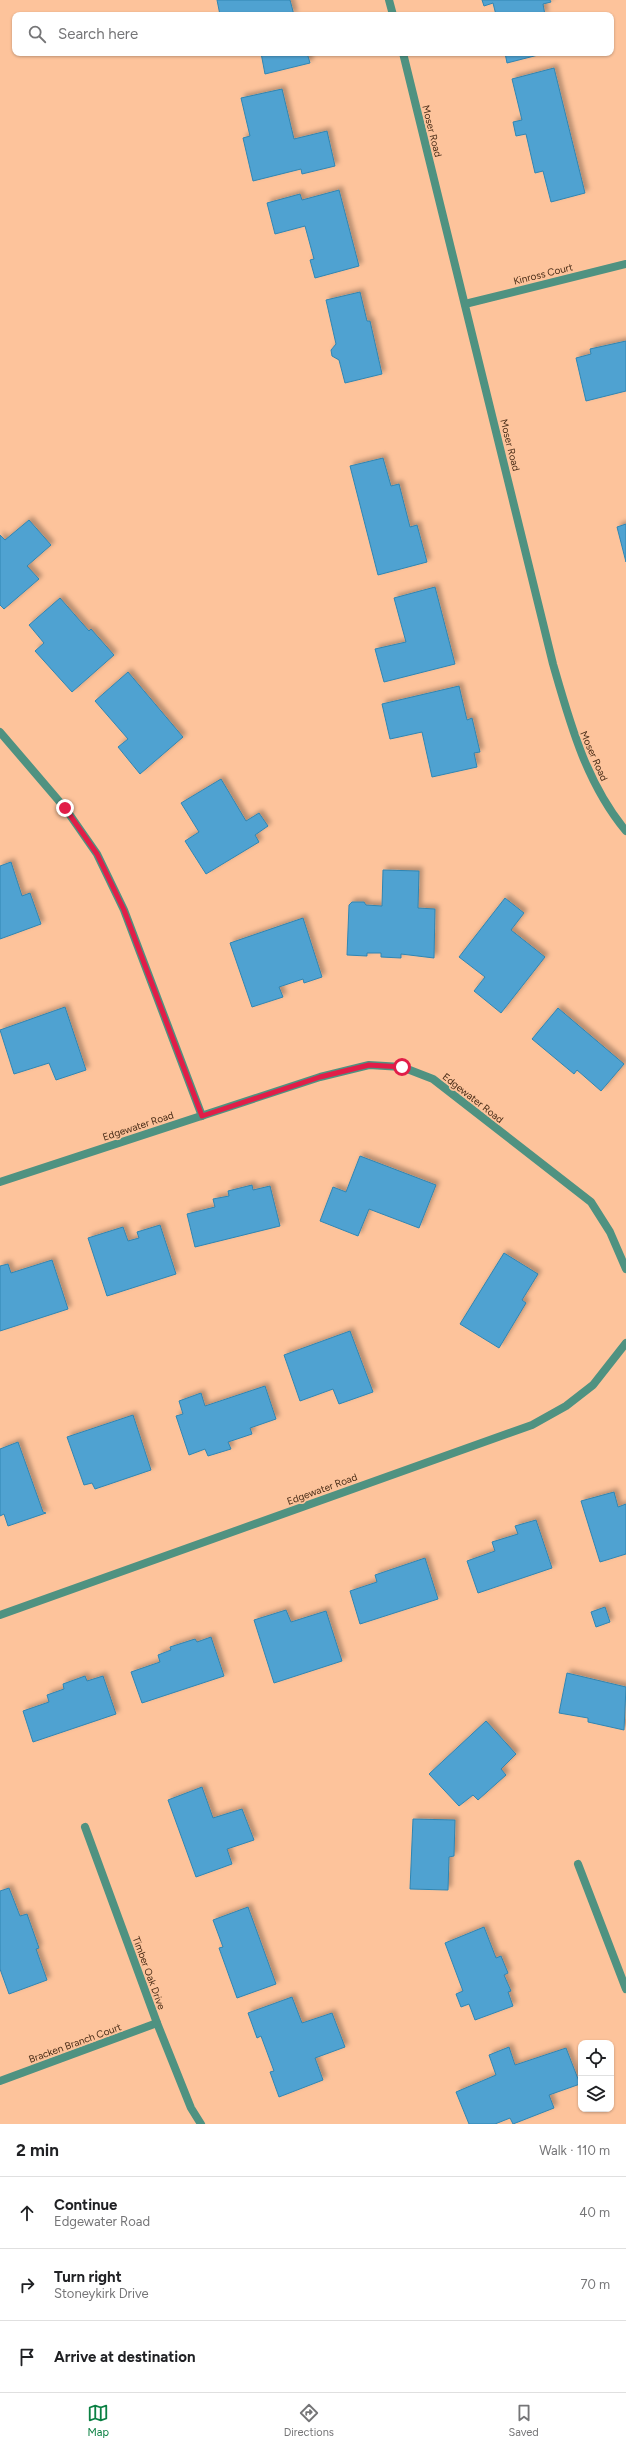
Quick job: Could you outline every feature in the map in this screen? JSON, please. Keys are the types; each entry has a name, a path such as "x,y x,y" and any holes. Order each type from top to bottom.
{"street":[{"path":"389,0 392,12"},
{"name":"Moser Road","path":"403,56 553,664 573,735 592,778 616,820 626,831"},
{"name":"Kinross Court","path":"465,304 626,264"},
{"path":"0,732 65,808 97,854 124,910 202,1116"},
{"name":"Edgewater Road","path":"0,1182 320,1077 369,1065 402,1067 433,1079 591,1202 610,1232 626,1269"},
{"name":"Edgewater Road","path":"0,1615 532,1425 566,1406 593,1385 626,1343"},
{"name":"Timber Oak Drive","path":"85,1827 157,2023 191,2108 201,2124"},
{"path":"578,1864 626,1989"},
{"name":"Bracken Branch Court","path":"0,2081 157,2023"}],"building":[{"path":"217,0 290,0 293,12 219,12"},
{"path":"482,0 550,0 551,2 543,4 544,12 495,12 493,3 484,6"},
{"path":"262,56 308,56 310,63 265,74"},
{"path":"506,56 534,56 507,63"},
{"path":"554,68 585,193 551,202 543,171 535,173 526,134 516,136 513,122 522,120 512,79"},
{"path":"282,89 294,139 327,131 335,166 302,174 301,169 253,181 243,138 250,136 241,98"},
{"path":"339,190 359,266 315,278 310,260 314,259 305,226 275,234 267,203 300,194 302,200"},
{"path":"360,292 367,321 370,321 382,374 345,383 339,360 332,356 331,350 336,344 326,300"},
{"path":"626,341 626,391 586,401 576,358 591,354 590,349"},
{"path":"383,458 391,486 399,484 410,527 417,525 427,562 378,575 350,466"},
{"path":"29,520 51,545 27,566 39,579 4,609 0,605 0,535 5,540"},
{"path":"626,524 626,562 617,527"},
{"path":"435,587 455,664 384,682 375,649 406,642 394,598"},
{"path":"60,598 89,631 91,629 114,655 72,692 35,651 44,643 29,625"},
{"path":"128,672 183,737 140,774 118,747 128,739 95,701"},
{"path":"459,686 467,720 472,718 480,752 474,753 477,767 432,777 422,732 390,739 382,704"},
{"path":"221,779 246,821 259,813 268,826 255,835 259,842 206,874 185,841 199,832 181,803"},
{"path":"11,862 22,896 30,893 41,924 0,939 0,866"},
{"path":"383,870 419,871 418,908 435,909 434,958 401,954 401,958 381,957 381,953 367,953 367,956 347,955 349,905 352,902 364,902 366,905 382,906"},
{"path":"505,898 524,913 511,930 545,957 501,1013 474,991 485,977 459,957"},
{"path":"303,918 322,977 304,983 303,979 279,987 283,997 252,1007 230,943"},
{"path":"65,1007 86,1070 56,1080 49,1063 14,1074 0,1030"},
{"path":"558,1008 624,1064 601,1091 577,1070 574,1074 532,1039"},
{"path":"360,1156 436,1185 419,1228 369,1209 358,1236 320,1221 333,1187 346,1192"},
{"path":"252,1185 253,1190 270,1186 280,1226 195,1247 187,1214 215,1207 213,1199 229,1196 228,1191"},
{"path":"160,1225 176,1274 107,1296 88,1238 123,1227 128,1241 139,1238 137,1232"},
{"path":"504,1253 538,1274 522,1300 526,1303 499,1348 460,1324"},
{"path":"52,1260 68,1309 0,1331 0,1266 8,1264 11,1273"},
{"path":"350,1331 373,1392 339,1404 333,1389 300,1401 284,1355"},
{"path":"265,1386 276,1419 250,1428 252,1434 228,1442 231,1449 208,1456 205,1449 189,1455 176,1416 183,1414 179,1401 201,1393 205,1406"},
{"path":"133,1415 151,1470 95,1489 92,1483 84,1485 67,1437"},
{"path":"18,1442 43,1512 46,1513 8,1526 4,1514 0,1516 0,1449"},
{"path":"614,1492 618,1507 626,1504 626,1554 600,1562 581,1501"},
{"path":"536,1520 552,1568 478,1593 467,1561 495,1551 492,1542 518,1534 515,1526"},
{"path":"425,1558 438,1599 360,1624 350,1591 377,1582 375,1575"},
{"path":"605,1607 610,1622 596,1627 591,1612"},
{"path":"286,1610 291,1622 326,1611 342,1661 274,1683 254,1620"},
{"path":"211,1637 224,1676 142,1703 131,1672 160,1662 158,1655 171,1650 170,1647 195,1639 197,1642"},
{"path":"567,1673 626,1687 624,1730 588,1722 588,1718 559,1713"},
{"path":"85,1676 87,1681 103,1676 116,1714 33,1742 23,1711 49,1702 47,1695 64,1689 63,1684"},
{"path":"486,1721 516,1754 501,1769 506,1775 478,1800 473,1795 459,1806 429,1774"},
{"path":"202,1787 213,1818 242,1809 254,1840 227,1849 232,1864 196,1877 168,1800"},
{"path":"413,1819 455,1820 454,1856 449,1857 448,1890 410,1889"},
{"path":"9,1888 20,1916 27,1914 39,1948 36,1949 47,1980 9,1994 0,1969 0,1891"},
{"path":"248,1907 276,1984 237,1998 219,1948 223,1947 213,1920"},
{"path":"484,1927 496,1958 501,1956 508,1973 504,1975 511,1991 508,1992 513,2006 475,2020 469,2004 461,2007 456,1994 463,1991 445,1943"},
{"path":"292,1997 302,2023 332,2013 345,2047 315,2058 323,2080 279,2097 270,2072 274,2071 261,2036 257,2038 248,2013"},
{"path":"509,2047 515,2065 566,2048 578,2079 578,2085 549,2095 554,2108 513,2124 510,2118 495,2124 469,2124 456,2092 496,2075 489,2055"}],"route":[{"path":"65,808 97,854 124,910 202,1116 320,1077 369,1065 402,1067"}]}
